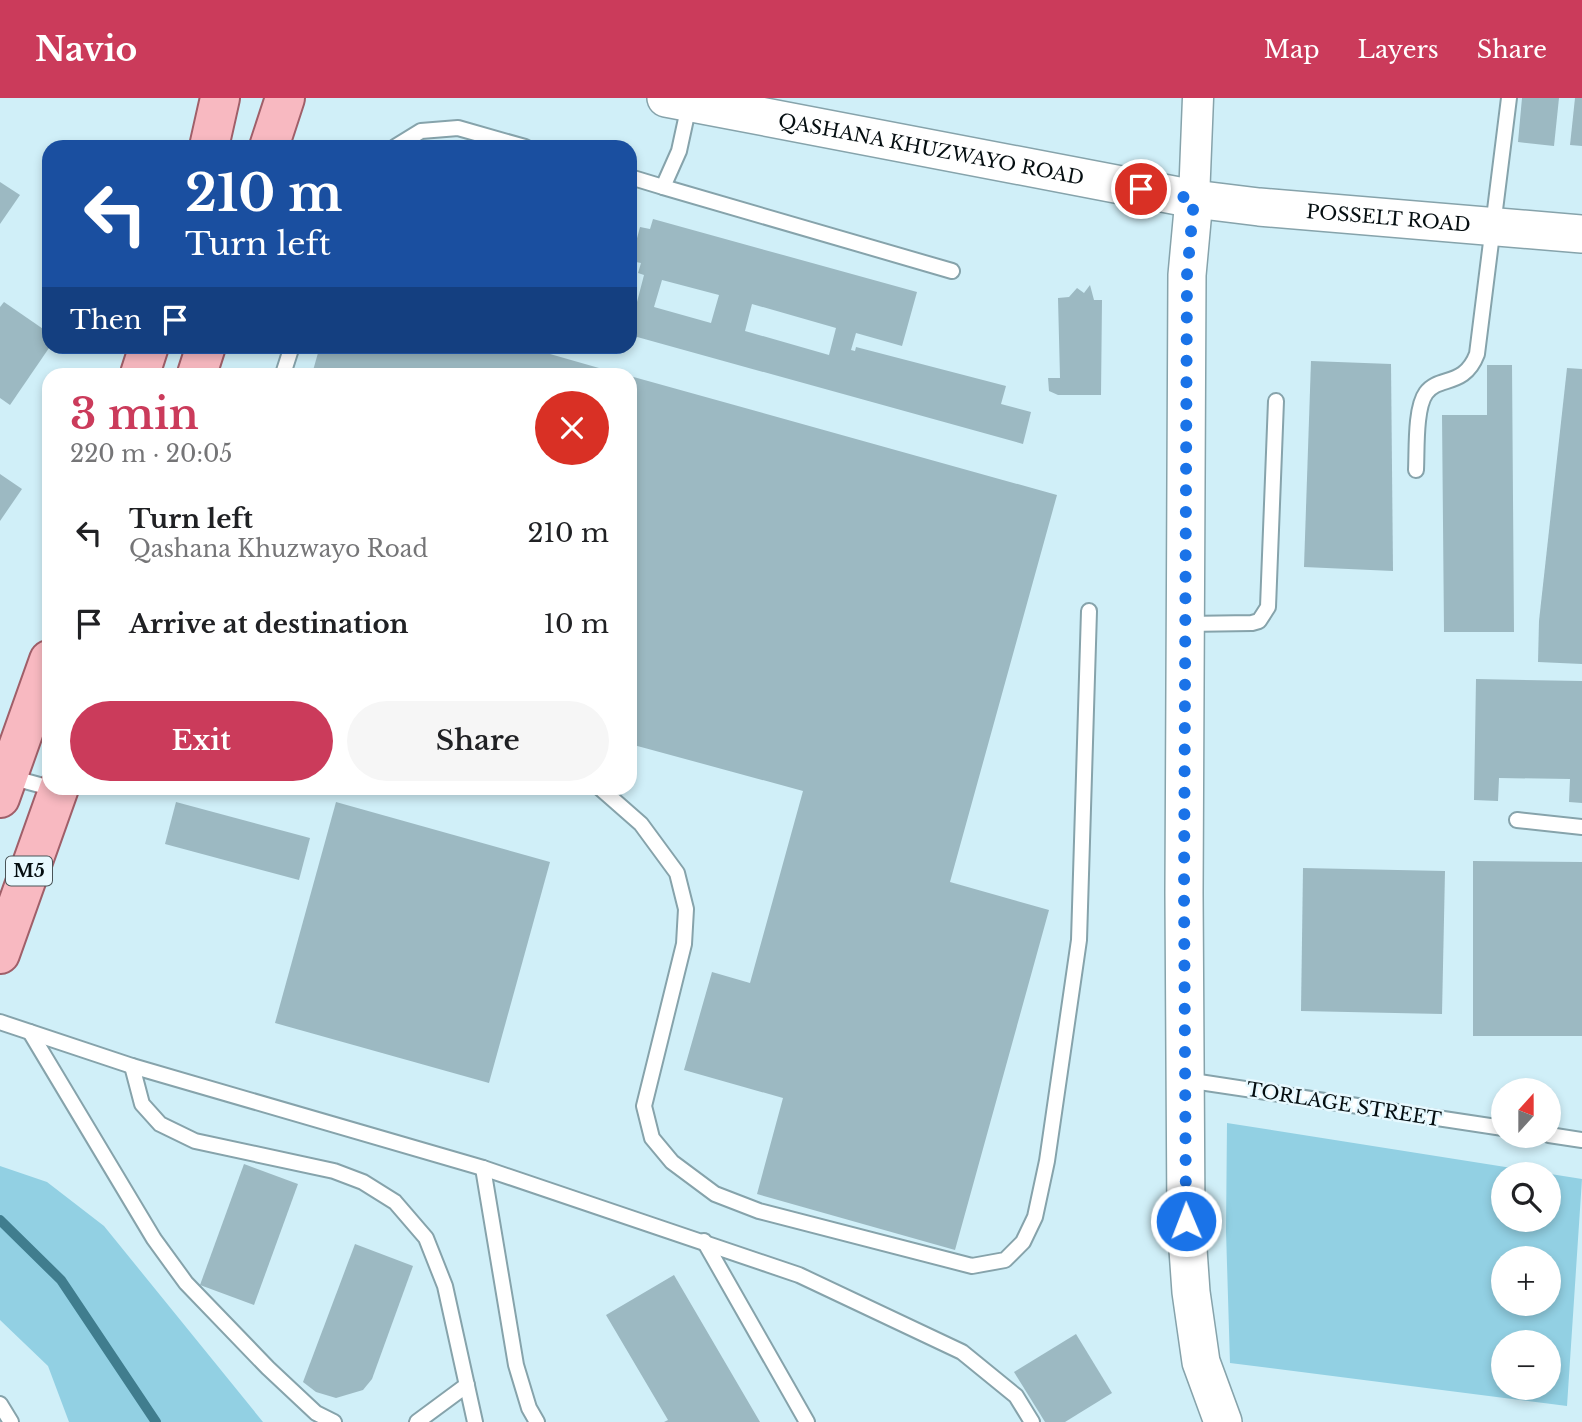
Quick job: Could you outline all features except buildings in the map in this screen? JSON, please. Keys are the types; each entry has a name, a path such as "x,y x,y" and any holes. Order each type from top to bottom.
{"main road":[{"path":"211,140 220,98"},
{"path":"272,140 285,98"},
{"path":"3,782 42,679"},
{"name":"M5","path":"0,954 56,795"}],"street":[{"path":"1198,98 1194,199 1187,275 1186,1221 1191,1292 1201,1362 1220,1421"},
{"name":"QASHANA KHUZWAYO ROAD","path":"678,101 1194,199"},
{"name":"POSSELT ROAD","path":"1194,199 1259,207 1582,233"}],"lane":[{"path":"1416,470 1420,406 1424,394 1430,388 1468,371 1477,354 1509,98"},
{"path":"663,187 678,151 678,101"},
{"path":"406,140 421,131 458,128 500,140"},
{"path":"637,179 952,271"},
{"path":"1186,624 1252,623 1263,616 1268,607 1276,401"},
{"path":"608,795 642,824 677,873 686,909 684,944 645,1106 652,1138 672,1162 715,1194 759,1211 972,1266 1005,1260 1023,1242 1035,1217 1047,1161 1079,940 1089,611"},
{"path":"3,782 42,787"},
{"path":"1517,821 1582,827"},
{"path":"0,1022 132,1066 483,1168 799,1275 962,1352 1016,1396 1032,1422"},
{"path":"30,1032 154,1239 186,1283 268,1368 316,1413 334,1422"},
{"path":"132,1066 142,1104 160,1124 195,1141 334,1171 363,1182 395,1202 426,1238 445,1286 475,1422"},
{"name":"TORLAGE STREET","path":"1185,1080 1491,1126"},
{"path":"1561,1137 1582,1140"},
{"path":"483,1168 516,1365 529,1408 537,1422"},
{"path":"704,1241 807,1422"},
{"path":"417,1422 467,1385"},
{"path":"0,1404 10,1422"}],"shaded area":[{"path":"1227,1123 1491,1165 1491,1232 1561,1232 1561,1176 1582,1179 1567,1406 1520,1400 1561,1400 1561,1330 1491,1330 1491,1396 1230,1363 1226,1231"},
{"path":"0,1166 47,1182 104,1226 263,1422 69,1422 48,1366 0,1320"}],"waterway":[{"path":"0,1220 61,1280 156,1422"}],"route":[{"path":"1141,189 1194,199 1187,275 1184,893 1186,1221"}]}
